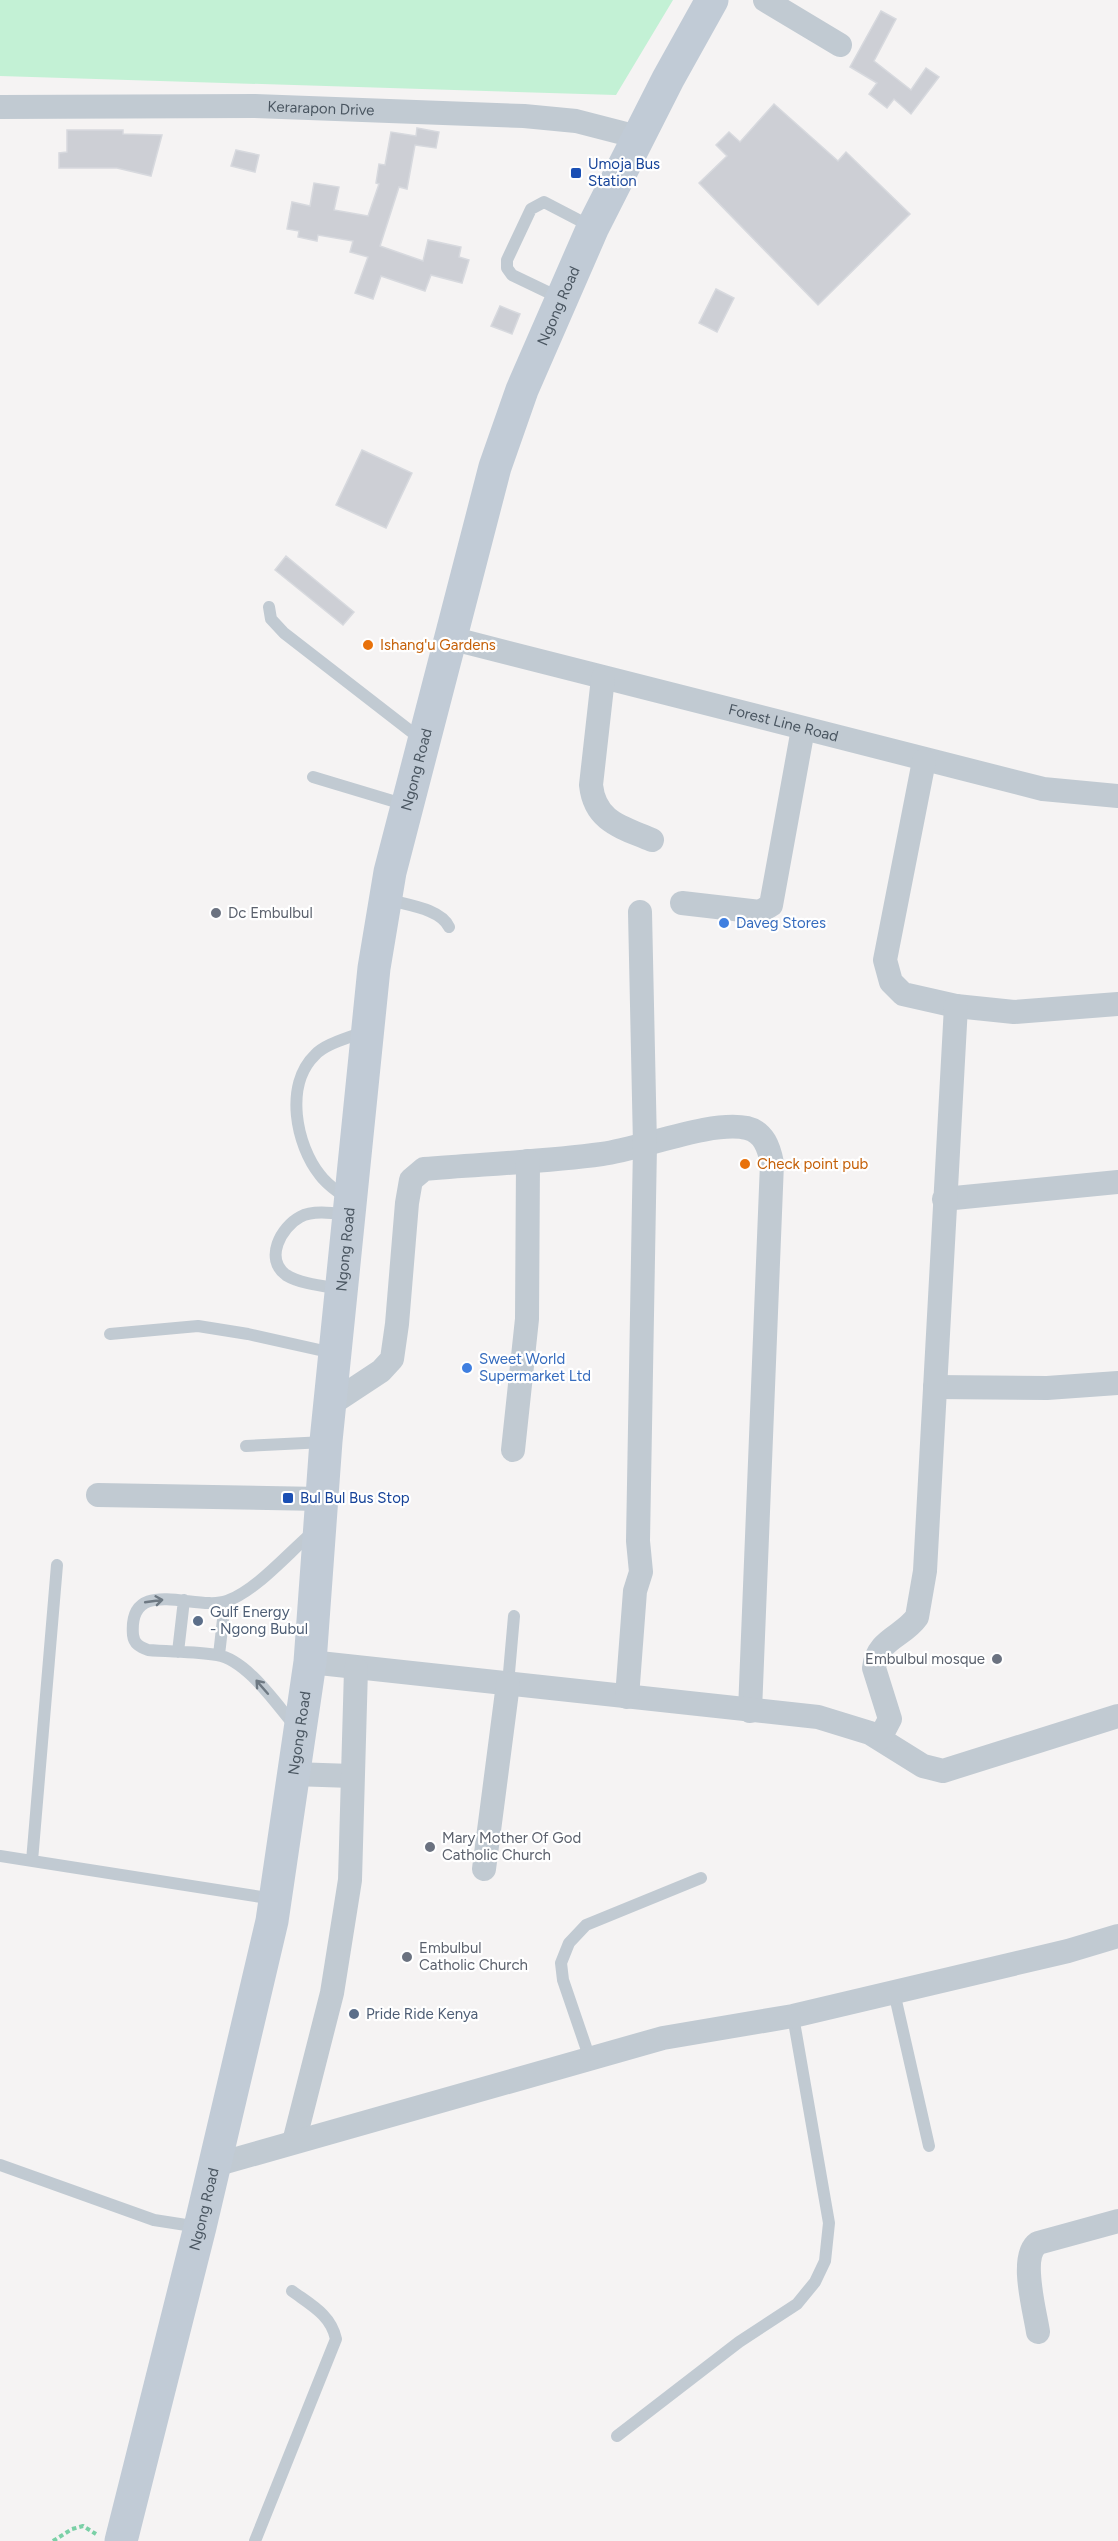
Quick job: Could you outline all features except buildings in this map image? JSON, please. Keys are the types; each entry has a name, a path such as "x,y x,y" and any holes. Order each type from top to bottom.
{"main road":[{"name":"Ngong Road","path":"110,2539 200,2227 275,1899 310,1662 326,1442 337,1354 374,968 385,898 407,805 495,467 522,390 560,298 593,227 638,137 712,0"}],"street":[{"path":"765,0 840,45"},
{"name":"Kerarapon Drive","path":"0,107 255,106 524,116 576,122 638,137"},
{"name":"Forest Line Road","path":"450,638 924,761 1043,789 1118,796"},
{"path":"603,678 591,785 593,802 600,814 652,840"},
{"path":"682,903 760,912 771,905 803,729"},
{"path":"924,761 886,953 885,969 894,987 908,997 956,1006 1014,1012 1118,1004"},
{"path":"627,1697 635,1591 641,1572 638,1541 645,1145 640,912"},
{"path":"880,1738 890,1719 874,1668 875,1660 886,1641 917,1617 925,1571 956,1006"},
{"path":"331,1404 381,1371 392,1359 398,1324 407,1203 411,1180 424,1169 604,1154 693,1132 745,1128 754,1131 767,1144 772,1163 750,1711"},
{"path":"513,1450 526,1319 528,1161"},
{"path":"944,1198 1118,1182"},
{"path":"935,1387 1047,1388 1118,1383"},
{"path":"98,1495 320,1513"},
{"path":"310,1662 356,1669 833,1720 880,1738 923,1766 944,1771 1118,1716"},
{"path":"294,2142 341,1943 350,1880 356,1669"},
{"path":"484,1869 508,1684"},
{"path":"293,1774 352,1776"},
{"path":"215,2165 663,2038 793,2016 1068,1951 1118,1936"},
{"path":"1038,2332 1028,2264 1032,2249 1038,2243 1118,2222"}],"lane":[{"path":"560,298 512,275 507,268 507,260 531,209 537,204 544,202 593,227"},
{"path":"269,607 271,619 284,633 423,741"},
{"path":"312,777 407,805"},
{"path":"385,898 433,913 445,919 449,927"},
{"path":"351,1209 320,1177 306,1152 298,1129 298,1089 306,1067 315,1054 369,1030"},
{"path":"343,1289 287,1276 280,1269 275,1257 278,1241 286,1227 301,1216 351,1209"},
{"path":"110,1334 198,1326 248,1334 337,1354"},
{"path":"246,1446 326,1442"},
{"path":"300,1731 253,1677 219,1655 148,1650 139,1647 133,1636 136,1611 143,1603 156,1600 225,1602 249,1588 320,1513"},
{"path":"32,1861 57,1565"},
{"path":"178,1652 184,1600"},
{"path":"219,1655 225,1602"},
{"path":"508,1684 514,1616"},
{"path":"0,1856 275,1899"},
{"path":"590,2059 563,1980 561,1963 568,1944 586,1925 701,1878"},
{"path":"894,1992 929,2146"},
{"path":"616,2436 739,2342 797,2304 815,2282 825,2260 829,2242 829,2223 793,2016"},
{"path":"0,2165 154,2220 200,2227"},
{"path":"255,2541 336,2339 333,2326 322,2313 292,2291"}],"path":[{"path":"53,2541 72,2529 83,2526 110,2539"}],"green space":[{"path":"0,0 673,0 616,95 0,76"}],"place":[{"name":"Umoja Bus Station","path":"576,173"},
{"name":"Ishang'u Gardens","path":"368,645"},
{"name":"Dc Embulbul","path":"216,913"},
{"name":"Daveg Stores","path":"724,923"},
{"name":"Check point pub","path":"745,1164"},
{"name":"Sweet World Supermarket Ltd","path":"467,1368"},
{"name":"Bul Bul Bus Stop","path":"288,1498"},
{"name":"Gulf Energy - Ngong Bubul","path":"198,1621"},
{"name":"Embulbul mosque","path":"997,1659"},
{"name":"Mary Mother Of God Catholic Church","path":"430,1847"},
{"name":"Embulbul Catholic Church","path":"407,1957"},
{"name":"Pride Ride Kenya","path":"354,2014"}]}
